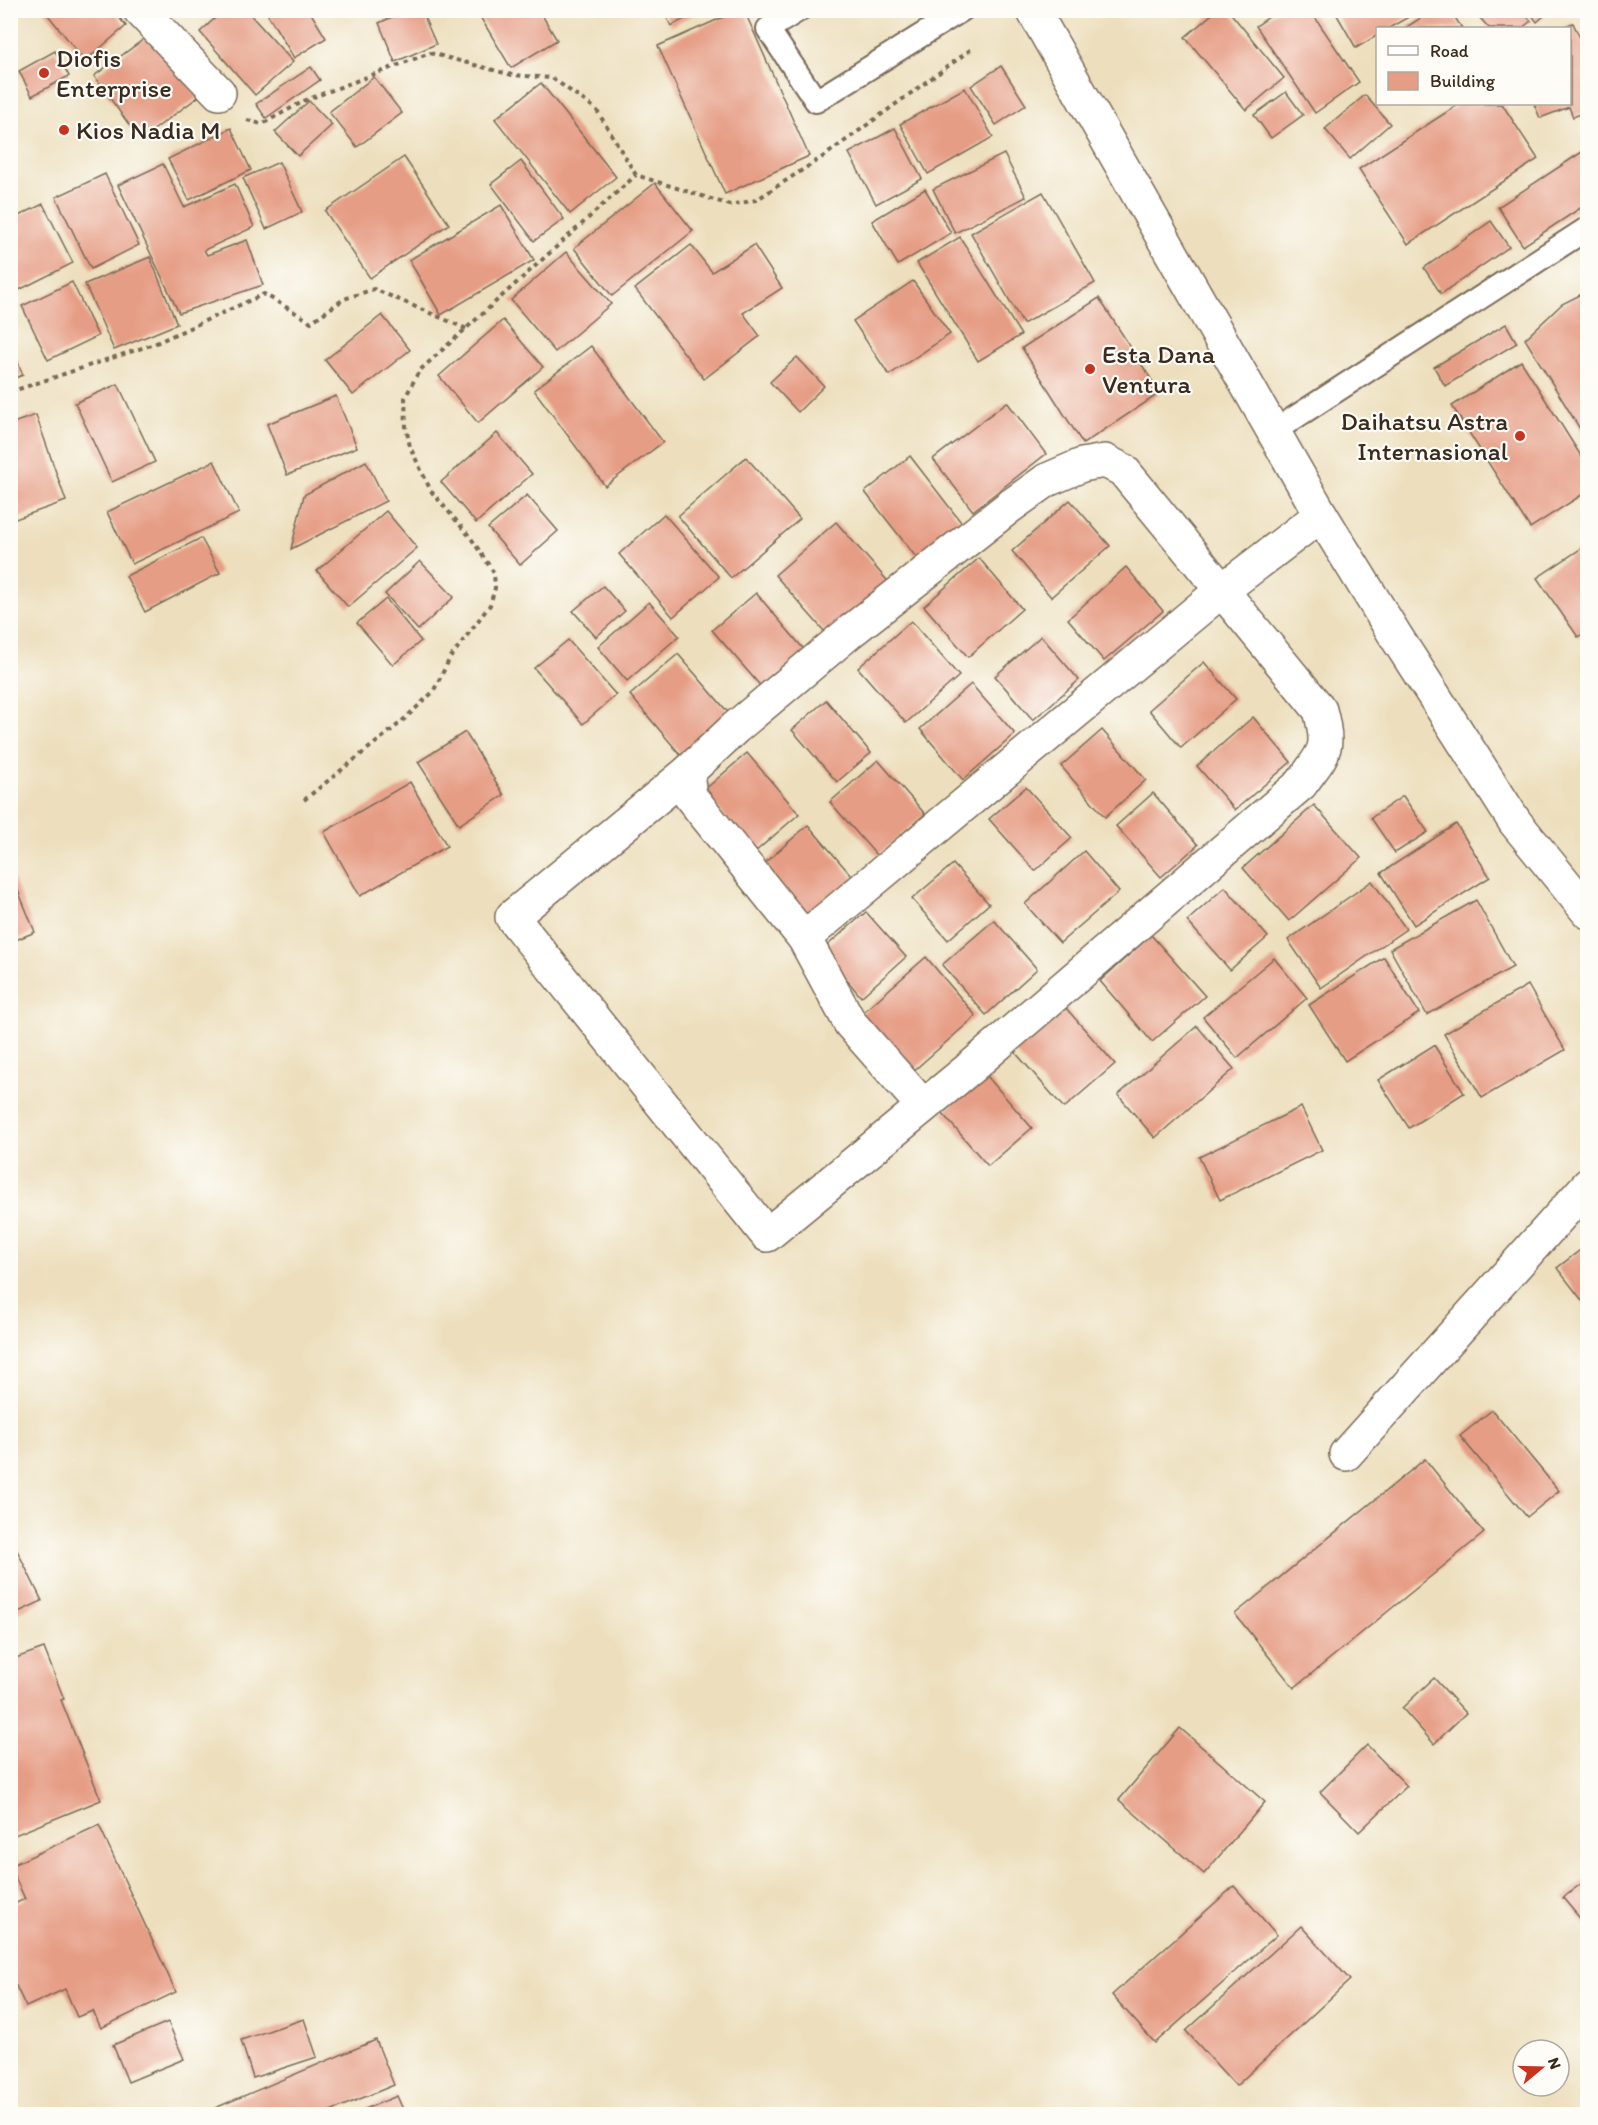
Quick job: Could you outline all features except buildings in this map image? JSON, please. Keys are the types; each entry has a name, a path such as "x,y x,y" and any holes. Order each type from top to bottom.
{"main road":[{"path":"140,10 219,93"},
{"path":"1033,10 1321,515 1515,822 1587,912"},
{"path":"1105,461 1123,470 1221,591 1320,710 1326,733 1324,753 1301,784 923,1106 767,1235 512,917 687,773 735,728 851,631 1009,507 1047,480 1082,465 1105,461"},
{"path":"804,938 1221,591 1321,515"},
{"path":"687,773 690,796 804,938 850,1023 923,1106"},
{"path":"1346,1454 1587,1185"}],"lane":[{"path":"799,10 768,29 816,101 962,10"},
{"path":"1274,431 1587,228"}],"path":[{"path":"219,93 240,118 261,124 306,100 430,53 512,75 552,78 596,109 636,175 730,205 756,200 827,154 977,45"},
{"path":"304,800 399,724 433,692 450,658 490,605 495,588 494,573 471,538 431,491 410,447 406,427 405,398 419,371 636,175"},
{"path":"10,392 154,345 264,294 310,322 344,299 374,289 467,329"}],"place":[{"name":"Diofis Enterprise","path":"44,73"},
{"name":"Kios Nadia M","path":"64,130"},
{"name":"Esta Dana Ventura","path":"1090,369"},
{"name":"Daihatsu Astra Internasional","path":"1520,436"}]}
